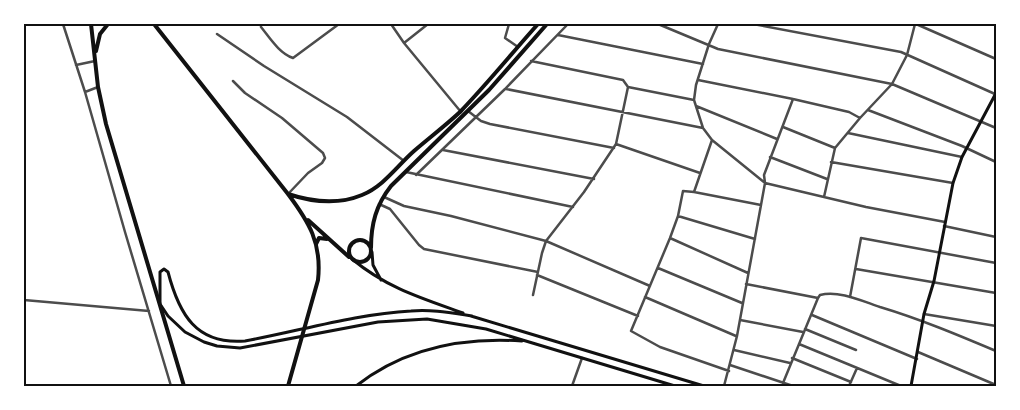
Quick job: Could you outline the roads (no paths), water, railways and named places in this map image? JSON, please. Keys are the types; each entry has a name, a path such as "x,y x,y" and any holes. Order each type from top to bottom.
{"highway":[{"path":"91,24 98,87 106,124 184,386"},
{"path":"95,58 100,34 108,24"},
{"path":"154,24 306,218 357,262 364,262 370,258 373,220 379,204 391,186 464,116 547,24"},
{"path":"288,194 327,202 344,200 371,191 460,111 538,24"},
{"path":"288,386 318,280 319,262 316,244 306,218"},
{"path":"316,244 319,238 324,237 330,240"},
{"path":"352,259 349,250 355,241 363,240 370,244 372,250"}],"main road":[{"path":"911,386 924,314 940,252 952,183 962,157 996,94"},
{"path":"372,250 373,265 381,281"},
{"path":"352,259 381,281 396,289 472,316 557,340 704,386"},
{"path":"472,316 413,310 367,316 238,342 225,341 208,336 192,325 184,316 174,293 168,272 165,269 160,272 160,304 179,327 194,337 217,346 240,348 378,322 427,319 486,329 675,386"},
{"path":"356,386 389,364 416,353 441,346 490,340 530,342"},
{"path":"554,349 557,340"}],"street":[{"path":"63,24 85,92 171,386"},
{"path":"261,24 261,27 286,56 293,58 340,24"},
{"path":"391,24 404,43 464,116"},
{"path":"404,43 428,24"},
{"path":"509,24 505,38 518,47"},
{"path":"416,175 505,89 568,24"},
{"path":"658,24 718,49 892,84 996,128"},
{"path":"718,24 708,44 694,100 703,128 712,140 765,184 996,237"},
{"path":"753,24 901,52 996,94"},
{"path":"824,198 835,148 892,84 907,55 915,24 996,58"},
{"path":"217,34 264,66 347,117 404,161"},
{"path":"558,35 703,64"},
{"path":"76,64 95,58"},
{"path":"531,62 623,80 628,87 694,100"},
{"path":"698,80 849,112 860,118"},
{"path":"233,81 245,93 277,114 323,153 325,158 322,163 303,178 288,194"},
{"path":"85,92 98,87"},
{"path":"533,295 546,241 594,179 616,144 628,87"},
{"path":"505,89 703,128"},
{"path":"724,386 737,336 765,184 764,175 793,99"},
{"path":"696,106 777,140"},
{"path":"868,109 967,148 996,162"},
{"path":"468,111 475,118 490,124 614,148"},
{"path":"783,127 835,148"},
{"path":"848,133 962,157"},
{"path":"694,192 712,140"},
{"path":"616,144 700,172"},
{"path":"442,150 594,179"},
{"path":"770,157 827,179"},
{"path":"831,162 952,183"},
{"path":"405,171 416,175 573,207"},
{"path":"729,371 660,347 632,331 678,216 682,193 685,191 694,192 761,205"},
{"path":"383,197 404,206 451,216 546,241 650,286"},
{"path":"379,204 390,210 419,246 424,249 537,273 638,316"},
{"path":"678,216 755,238"},
{"path":"670,238 748,273"},
{"path":"850,297 861,238 996,263"},
{"path":"658,268 742,303"},
{"path":"856,269 916,281 934,281 996,293"},
{"path":"746,284 818,298"},
{"path":"783,383 818,298 824,294 850,297 923,320 996,351"},
{"path":"646,297 737,336"},
{"path":"24,300 149,311"},
{"path":"812,314 917,359"},
{"path":"924,314 996,326"},
{"path":"740,320 804,331 856,350"},
{"path":"798,344 902,386"},
{"path":"734,350 790,363"},
{"path":"918,352 996,385"},
{"path":"572,386 582,358"},
{"path":"792,358 851,382"},
{"path":"730,366 792,386"},
{"path":"849,386 857,368"}]}
